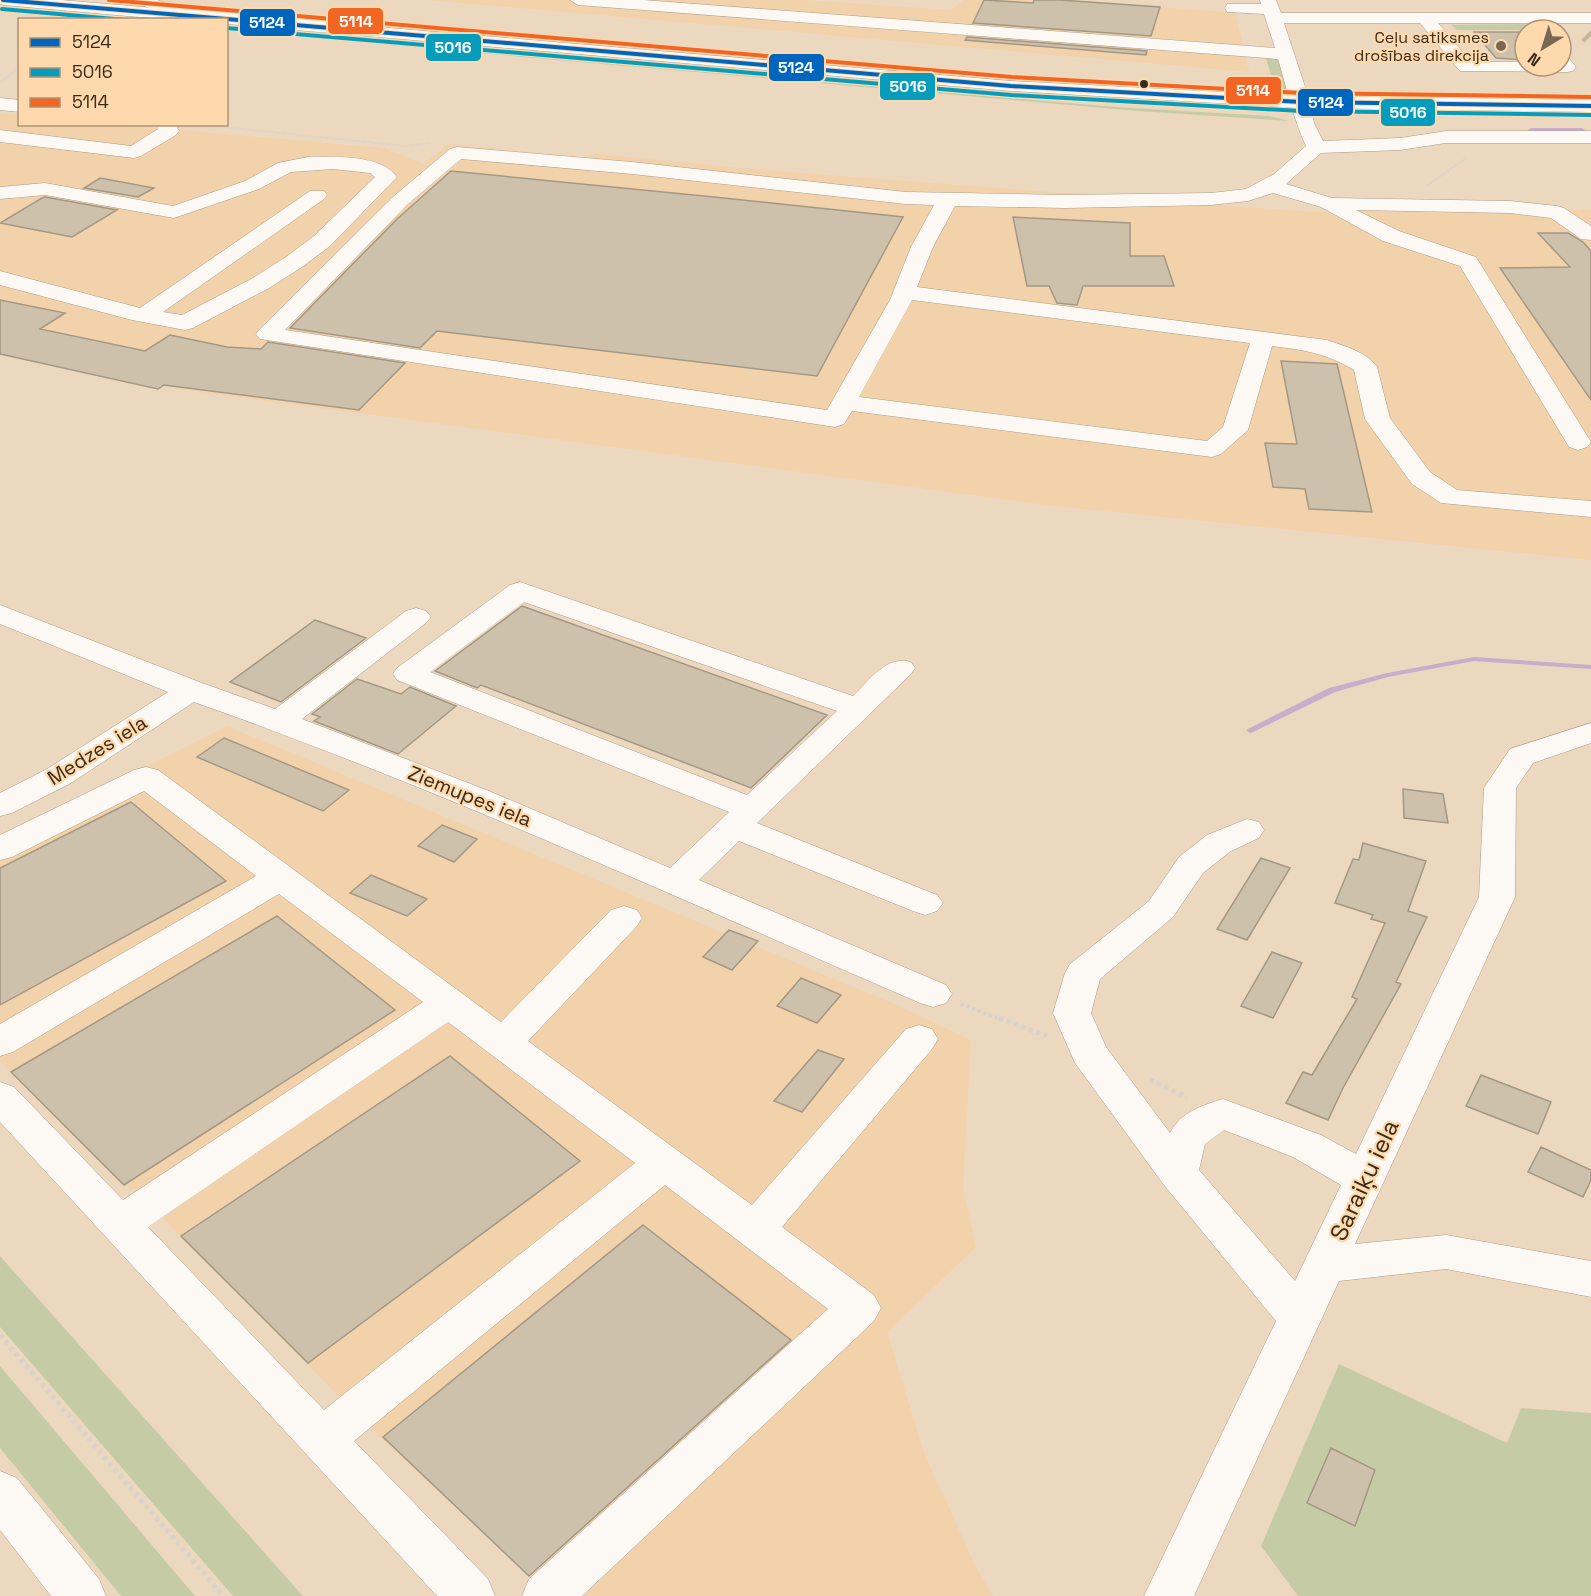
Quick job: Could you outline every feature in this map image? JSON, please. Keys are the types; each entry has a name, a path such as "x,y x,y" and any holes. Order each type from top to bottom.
{"main road":[{"path":"3,0 215,18"},
{"path":"142,0 162,8 211,18"},
{"path":"211,0 224,18"},
{"path":"578,0 1286,54"},
{"path":"1233,8 1271,9 1366,18 1425,18 1513,23"},
{"path":"1271,9 1305,123 1316,147"},
{"path":"0,10 94,18"},
{"path":"1366,18 1374,29 1389,29"},
{"path":"1425,18 1466,67 1513,67"},
{"path":"228,19 1011,86 1302,108 1591,106"},
{"path":"228,21 331,22 380,32"},
{"path":"228,21 1074,100 1591,118"},
{"path":"0,104 18,106"},
{"path":"0,136 134,152 169,131 166,126"},
{"path":"948,199 922,247 904,292 835,419 268,334 401,200 457,153 632,168 906,198 948,199 1067,203 1209,198 1256,193 1272,186 1316,147 1361,146 1446,137 1498,135 1591,137"},
{"path":"653,152 717,159 760,182"},
{"path":"0,193 45,189 174,212 260,181 285,167 308,163 333,163 376,168 387,177 322,241 294,262 185,323 51,294 22,283 0,279"},
{"path":"260,181 302,188 355,209"},
{"path":"1272,186 1328,203 1391,236 1468,262 1578,442"},
{"path":"144,315 317,195"},
{"path":"1328,203 1510,207 1557,212 1589,234"},
{"path":"904,292 1319,345 1347,356 1365,367 1378,419 1421,478 1450,497 1591,509"},
{"path":"844,403 1212,449 1235,430 1263,338"},
{"path":"858,708 520,591 408,674 743,818 925,903"},
{"name":"Ziemupes iela","path":"0,614 191,690 279,721 477,798 933,994"},
{"path":"279,721 416,617"},
{"path":"676,882 900,668"},
{"name":"Medzes iela","path":"0,806 59,776 191,690"},
{"name":"Saraiķu iela","path":"1168,1596 1497,897 1500,788 1521,756 1591,733"},
{"path":"0,849 146,777 860,1308 547,1596"},
{"path":"1246,830 1219,843 1191,865 1161,909 1083,973 1072,1013 1089,1053 1178,1174 1299,1317"},
{"path":"0,1042 281,877"},
{"path":"503,1043 624,918"},
{"path":"120,1224 449,1003"},
{"path":"755,1230 919,1039"},
{"path":"0,1097 470,1596"},
{"path":"1178,1174 1184,1141 1198,1123 1223,1114 1307,1146 1364,1178"},
{"path":"322,1439 664,1163"},
{"path":"1324,1265 1446,1252 1591,1279"},
{"path":"0,1493 81,1596"}],"path":[{"path":"0,83 18,69"},
{"path":"214,126 405,146 432,143"},
{"path":"1401,204 1498,135"},
{"path":"0,1335 223,1596"}],"shaded area":[{"path":"427,0 806,0 950,10 964,0 1069,0 1236,13 1249,72"},
{"path":"0,113 18,115 18,126 135,126 383,148 424,164 448,144 582,157 597,154 763,170 1312,212 1591,210 1591,560 1054,506 178,389 0,351"},
{"path":"227,726 892,1003 971,1040 963,1187 976,1247 887,1332 924,1453 976,1567 993,1596 565,1596 534,1581 355,1413 150,1205 124,1185 0,1061 0,840"}],"green space":[{"path":"1513,24 1513,30 1457,30 1451,25"},
{"path":"228,31 1115,107 1269,116 1289,121 1139,111"},
{"path":"1265,55 1279,59 1288,88 1284,94 1276,92"},
{"path":"1344,110 1483,112 1591,110 1591,115 1345,113"},
{"path":"0,1256 303,1596 233,1596 0,1327"},
{"path":"1339,1364 1507,1443 1521,1408 1591,1413 1591,1596 1298,1596 1261,1546"},
{"path":"0,1366 195,1596 121,1596 0,1448"}],"building":[{"path":"984,0 1033,3 1034,0 1060,0 1160,7 1151,36 973,23"},
{"path":"1474,32 1513,32 1513,59 1496,58"},
{"path":"967,37 1147,51 1146,55 965,40"},
{"path":"451,171 903,217 817,376 437,331 420,348 290,328 397,219"},
{"path":"100,178 154,188 138,197 84,188"},
{"path":"42,198 117,210 72,237 0,223"},
{"path":"1013,217 1130,223 1130,256 1164,256 1174,286 1083,286 1077,305 1057,303 1049,286 1027,286"},
{"path":"1538,233 1568,233 1583,242 1591,251 1591,400 1500,268 1570,267"},
{"path":"0,300 65,313 40,329 145,351 170,335 227,347 261,349 268,342 405,363 359,410 164,385 158,389 0,354"},
{"path":"1281,361 1337,364 1372,512 1309,509 1305,489 1273,487 1265,443 1297,444"},
{"path":"522,606 827,715 751,788 481,685 477,688 435,671"},
{"path":"315,620 366,638 281,702 230,682"},
{"path":"357,679 401,694 410,687 456,706 398,754 314,721 320,717 312,714"},
{"path":"224,738 349,790 323,811 197,757"},
{"path":"1403,789 1443,794 1448,823 1404,818"},
{"path":"131,802 226,881 0,1005 0,868"},
{"path":"442,825 477,839 454,862 418,846"},
{"path":"1363,843 1426,861 1408,911 1427,917 1396,982 1401,984 1343,1088 1328,1120 1286,1103 1303,1072 1312,1075 1357,999 1352,997 1385,923 1371,919 1373,915 1335,903 1353,859 1359,860"},
{"path":"1261,858 1290,868 1247,940 1217,929"},
{"path":"371,875 427,899 407,916 350,893"},
{"path":"277,916 395,1010 124,1185 11,1072"},
{"path":"729,930 758,941 732,970 703,957"},
{"path":"1272,952 1302,963 1273,1018 1241,1006"},
{"path":"801,978 841,995 817,1023 777,1006"},
{"path":"818,1050 844,1059 802,1112 774,1101"},
{"path":"450,1056 580,1161 308,1363 181,1236"},
{"path":"1481,1075 1551,1102 1538,1134 1466,1106"},
{"path":"1541,1147 1591,1170 1591,1180 1583,1197 1528,1172"},
{"path":"643,1225 791,1340 529,1576 383,1437"},
{"path":"1331,1448 1375,1470 1355,1526 1307,1503"}],"waterway":[{"path":"1531,130 1582,130"},
{"path":"1250,730 1332,690 1387,675 1474,659 1591,667"}],"tunnel":[{"path":"1588,33 1591,36"}],"transit line":[{"name":"5124","path":"3,0 214,18"},
{"name":"5114","path":"109,0 1012,77 1301,93 1591,97"},
{"name":"5016","path":"2,9 103,18"},
{"name":"5124","path":"228,19 1011,86 1301,102 1591,106"},
{"name":"5016","path":"228,28 1011,95 1301,111 1591,115"}],"place":[{"name":"Ceļu satiksmes drošības direkcija","path":"1501,46"}]}
